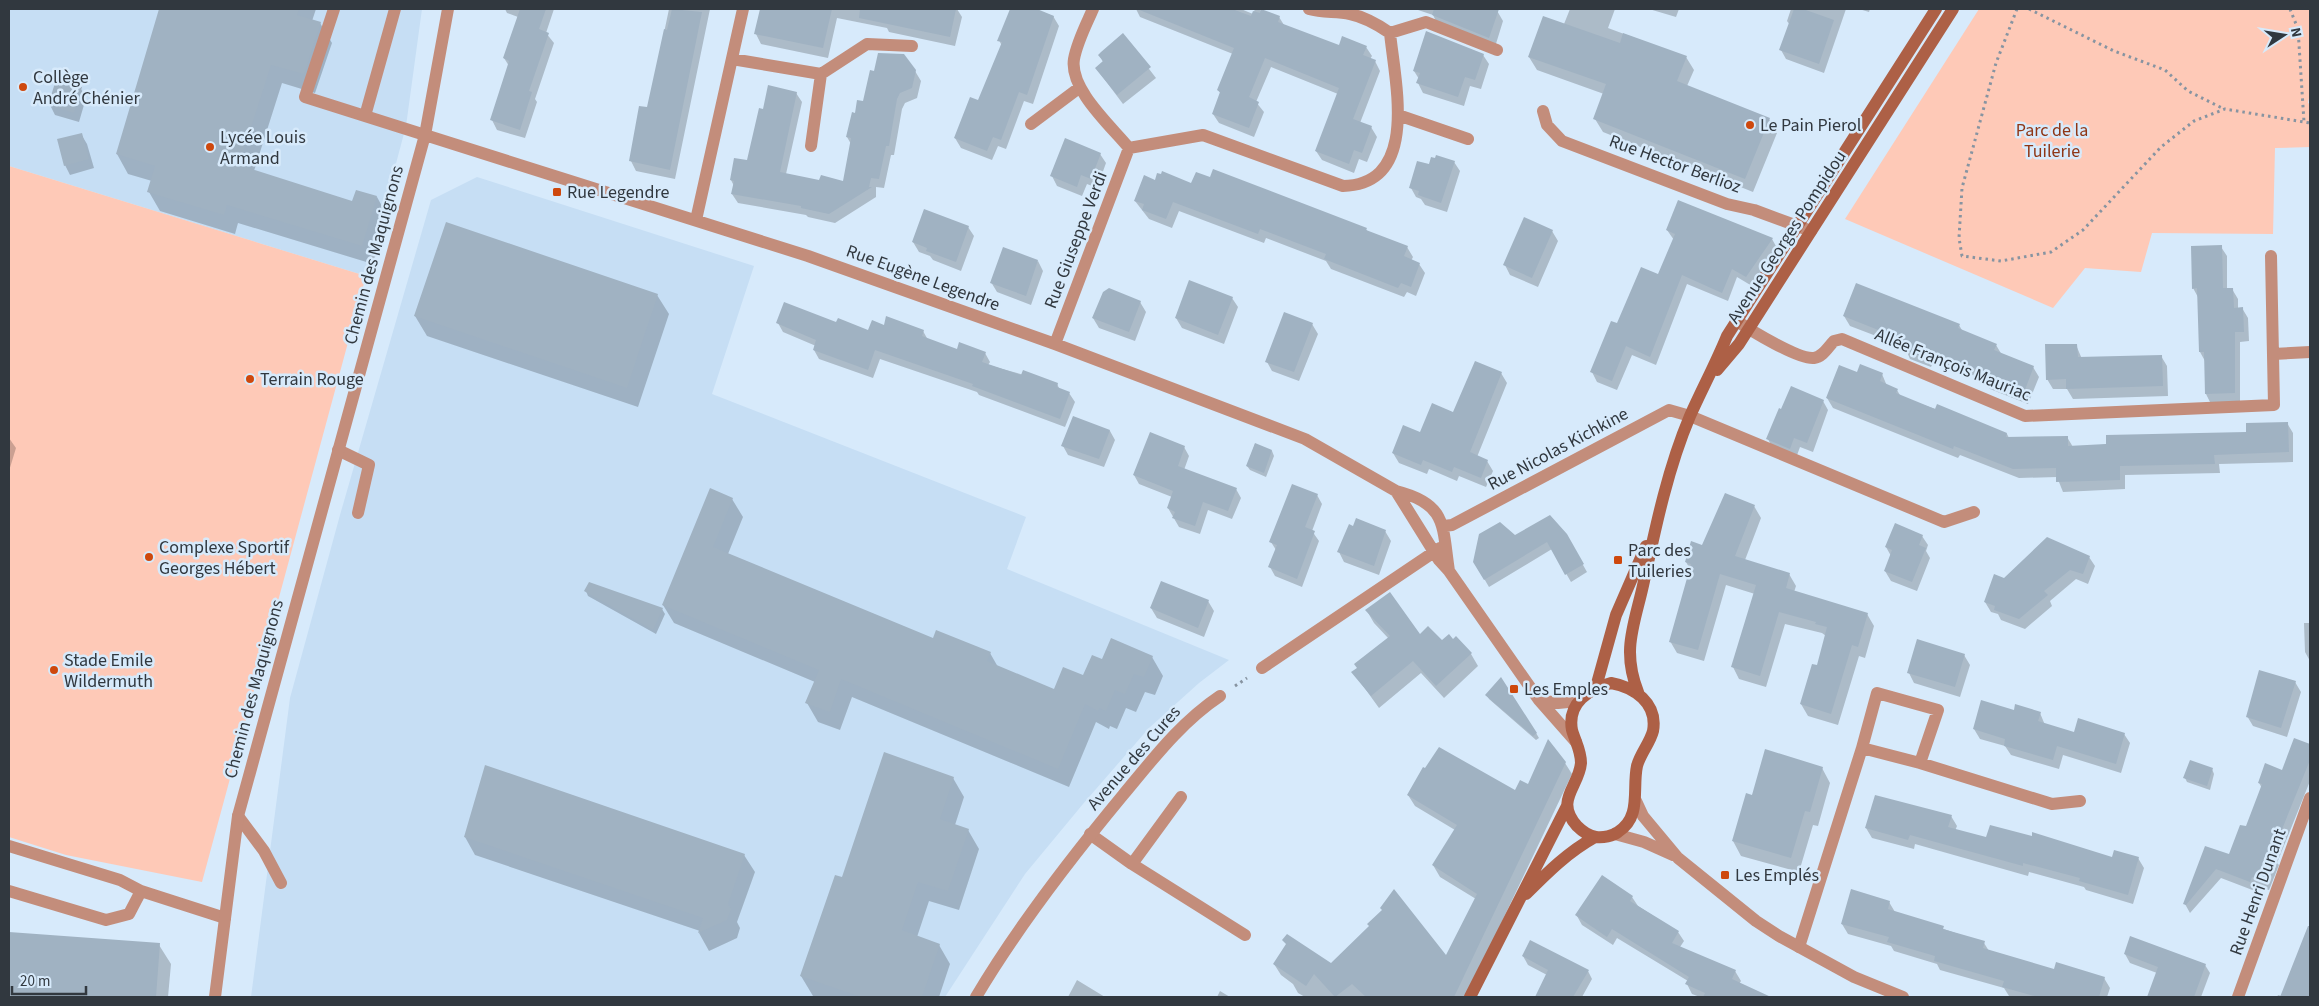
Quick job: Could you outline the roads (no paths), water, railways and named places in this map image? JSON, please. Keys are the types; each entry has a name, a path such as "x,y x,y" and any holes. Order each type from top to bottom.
{"main road":[{"name":"Avenue Georges Pompidou","path":"1596,687 1616,615 1653,530 1690,416 1709,380 1727,336 1936,9"},
{"name":"Avenue Georges Pompidou","path":"1709,380 1748,329 1953,9"},
{"name":"Avenue Georges Pompidou","path":"1636,801 1637,766 1653,731 1651,712 1647,702 1638,692 1630,665 1630,641 1653,530"},
{"path":"1470,997 1567,806 1568,796 1581,765 1572,722 1574,708 1578,701 1596,687 1611,683 1624,685 1638,692"},
{"path":"1519,901 1557,863 1577,847 1595,837 1615,834 1628,822 1636,801"},
{"path":"1567,806 1574,822 1582,832 1595,837"}],"street":[{"name":"Rue Eugène Legendre","path":"334,9 305,97 808,256 1055,344 1305,439 1396,491 1412,495 1425,502 1436,513 1444,526 1449,571"},
{"path":"365,116 395,9"},
{"name":"Chemin des Maquignons","path":"216,997 238,816 425,135 448,9"},
{"path":"696,220 743,9"},
{"path":"1093,9 1074,61 1074,73 1079,88 1129,148 1203,135 1343,186 1357,185 1381,173 1389,161 1396,140 1398,115 1390,33"},
{"path":"1309,9 1349,14 1373,22 1390,33 1426,22 1497,50"},
{"path":"732,59 821,74 867,44 912,46"},
{"path":"810,146 821,74"},
{"path":"1031,124 1079,88"},
{"name":"Rue Hector Berlioz","path":"1543,111 1547,125 1562,141 1727,204 1798,225 1811,231"},
{"path":"1398,115 1468,139"},
{"name":"Rue Giuseppe Verdi","path":"1055,344 1129,148"},
{"name":"Allée François Mauriac","path":"1737,321 1748,329 1802,356 1814,358 1824,354 1834,341 1842,339 2025,416 2274,405 2271,256"},
{"path":"2273,354 2310,352"},
{"name":"Rue Nicolas Kichkine","path":"1444,526 1452,525 1669,410 1690,416"},
{"path":"1690,416 1944,522 1974,512"},
{"path":"338,450 370,465 358,513"},
{"name":"Rue Eugène Legendre","path":"1396,491 1434,552 1540,700 1578,745"},
{"path":"1262,668 1446,544"},
{"path":"1799,947 1862,748 1877,693 1938,710 1920,763"},
{"name":"Avenue des Cures","path":"976,997 1000,957 1090,834 1172,736 1200,709 1220,696"},
{"path":"1540,700 1558,703 1578,701"},
{"path":"1862,748 1920,763 2052,804 2080,801"},
{"path":"1132,864 1181,797"},
{"name":"Rue Henri Dunant","path":"2238,997 2310,798"},
{"path":"1636,801 1643,816 1678,858 1756,921 1854,977 1903,997"},
{"path":"238,816 264,851 282,883"},
{"path":"1090,834 1132,864 1245,936"},
{"path":"1615,834 1644,842 1678,858"},
{"path":"9,846 120,880 138,897 225,918"},
{"path":"9,891 106,920 129,914 138,897"}],"place":[{"name":"Collège André Chénier","path":"23,87"},
{"name":"Le Pain Pierol","path":"1750,125"},
{"name":"Lycée Louis Armand","path":"210,147"},
{"name":"Rue Legendre","path":"557,192"},
{"name":"Terrain Rouge","path":"250,379"},
{"name":"Complexe Sportif Georges Hébert","path":"149,557"},
{"name":"Parc des Tuileries","path":"1618,560"},
{"name":"Stade Emile Wildermuth","path":"54,670"},
{"name":"Les Emples","path":"1514,689"},
{"name":"Les Emplés","path":"1725,875"}],"park label":[{"name":"Parc de la Tuilerie","path":"2052,140"}]}
